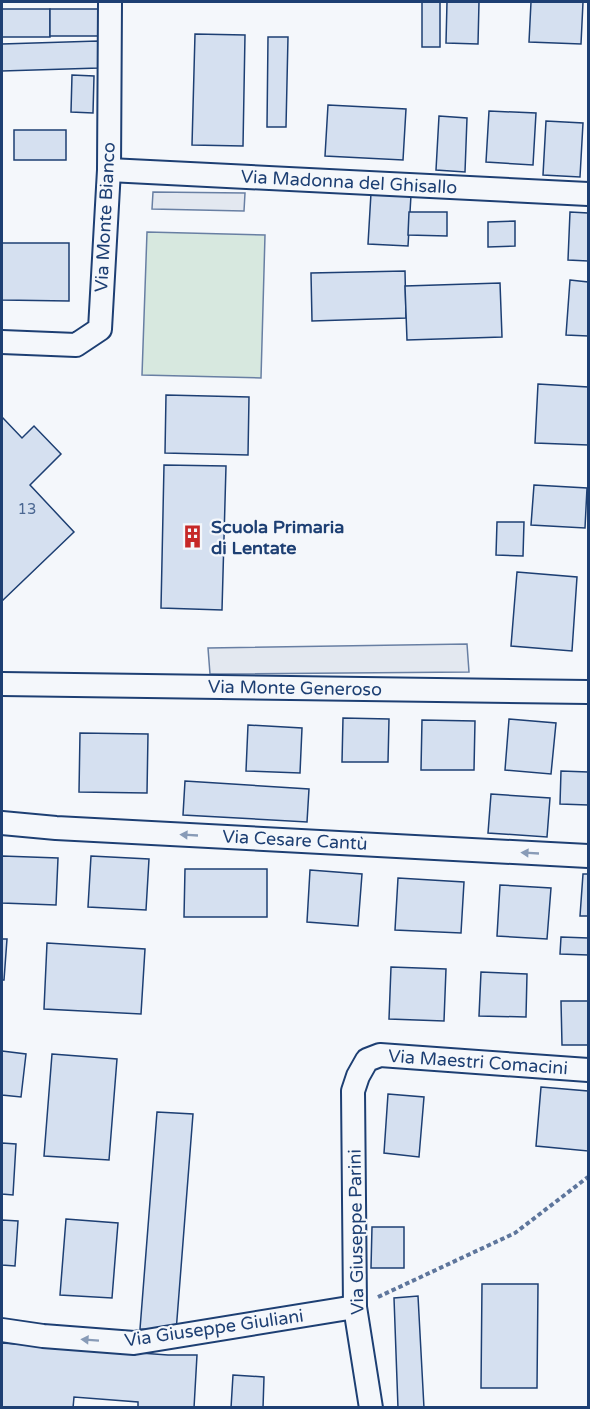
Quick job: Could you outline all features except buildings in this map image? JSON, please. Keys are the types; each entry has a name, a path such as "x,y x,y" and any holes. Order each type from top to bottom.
{"street":[{"name":"Via Monte Bianco","path":"2,342 76,345 100,329 109,170 110,2"},
{"name":"Via Madonna del Ghisallo","path":"109,170 588,194"},
{"name":"Via Monte Generoso","path":"2,684 588,692"},
{"name":"Via Cesare Cantù","path":"2,824 588,856"},
{"name":"Via Maestri Comacini","path":"353,1091 367,1059 380,1055 588,1070"},
{"name":"Via Giuseppe Parini","path":"353,1091 355,1307 371,1407"},
{"name":"Via Giuseppe Giuliani","path":"2,1330 43,1336 134,1343 355,1307"}],"path":[{"path":"355,1307 515,1233 588,1177"}],"shaded area":[{"path":"153,192 245,193 244,211 152,209"},
{"path":"147,232 265,235 261,378 142,375"},
{"path":"467,644 469,672 210,674 208,648"}],"place":[{"name":"Scuola Primaria di Lentate","path":"193,537"}]}
